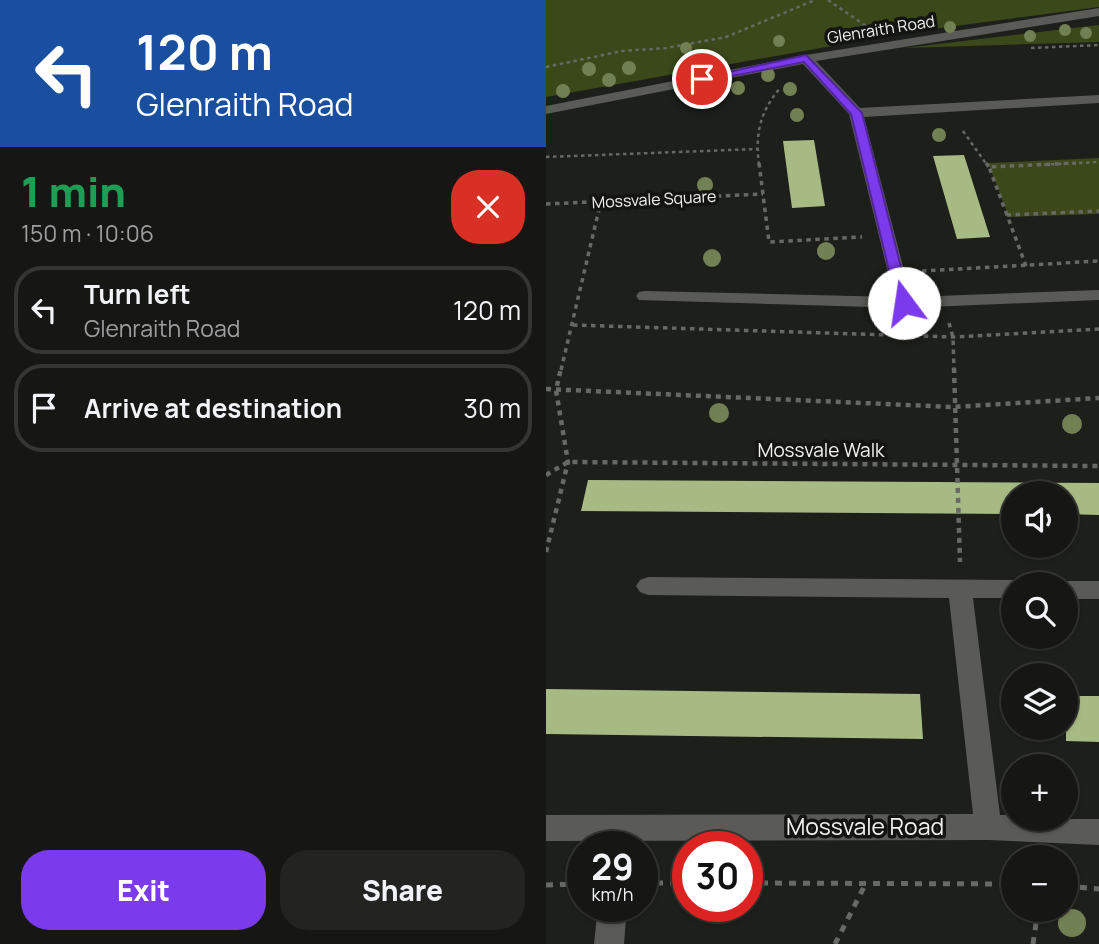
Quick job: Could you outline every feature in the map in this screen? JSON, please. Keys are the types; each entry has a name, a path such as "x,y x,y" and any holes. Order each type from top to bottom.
{"street":[{"name":"Glenraith Road","path":"546,110 806,58 1099,12"},
{"path":"806,58 856,113 904,303"},
{"path":"856,113 1099,99"},
{"path":"645,296 904,303 1099,295"},
{"path":"648,586 1001,589"},
{"path":"960,589 988,827"},
{"path":"1078,590 1099,590"},
{"name":"Mossvale Road","path":"658,836 988,827 1099,832"},
{"name":"Mossvale Road","path":"546,828 571,831"},
{"path":"609,944 611,922"}],"path":[{"path":"546,67 622,51 666,48 726,37 815,0"},
{"path":"828,0 892,45"},
{"path":"951,131 964,131 989,167 1026,266"},
{"path":"546,157 757,149 769,242 887,236"},
{"path":"989,167 1099,162"},
{"name":"Mossvale Square","path":"546,204 763,194"},
{"path":"546,552 568,462 556,390 601,201"},
{"path":"1007,215 1099,211"},
{"path":"896,272 1099,261"},
{"path":"944,301 953,337 960,589"},
{"path":"573,325 953,337 1099,329"},
{"path":"546,389 953,407 1099,398"},
{"path":"546,475 568,462"},
{"name":"Mossvale Walk","path":"568,462 1099,466"},
{"path":"763,883 1001,884"},
{"path":"835,944 866,883"},
{"path":"546,885 567,884"},
{"path":"1078,887 1099,888"},
{"path":"1033,944 1036,922"}],"green space":[{"path":"546,0 1099,0 1099,7 910,32 546,97"},
{"path":"1099,25 1099,42 904,48"},
{"path":"1099,158 1099,214 1009,217 988,163"}],"building":[{"path":"814,140 825,206 792,208 783,141"},
{"path":"964,155 990,237 957,239 933,156"},
{"path":"588,480 1001,482 1001,514 581,511"},
{"path":"1078,483 1099,483 1099,515 1078,514"},
{"path":"546,689 920,694 923,739 546,734"},
{"path":"1078,696 1099,696 1099,742 1066,741 1078,740"}],"route":[{"path":"702,79 806,58 856,113 904,303"}]}
